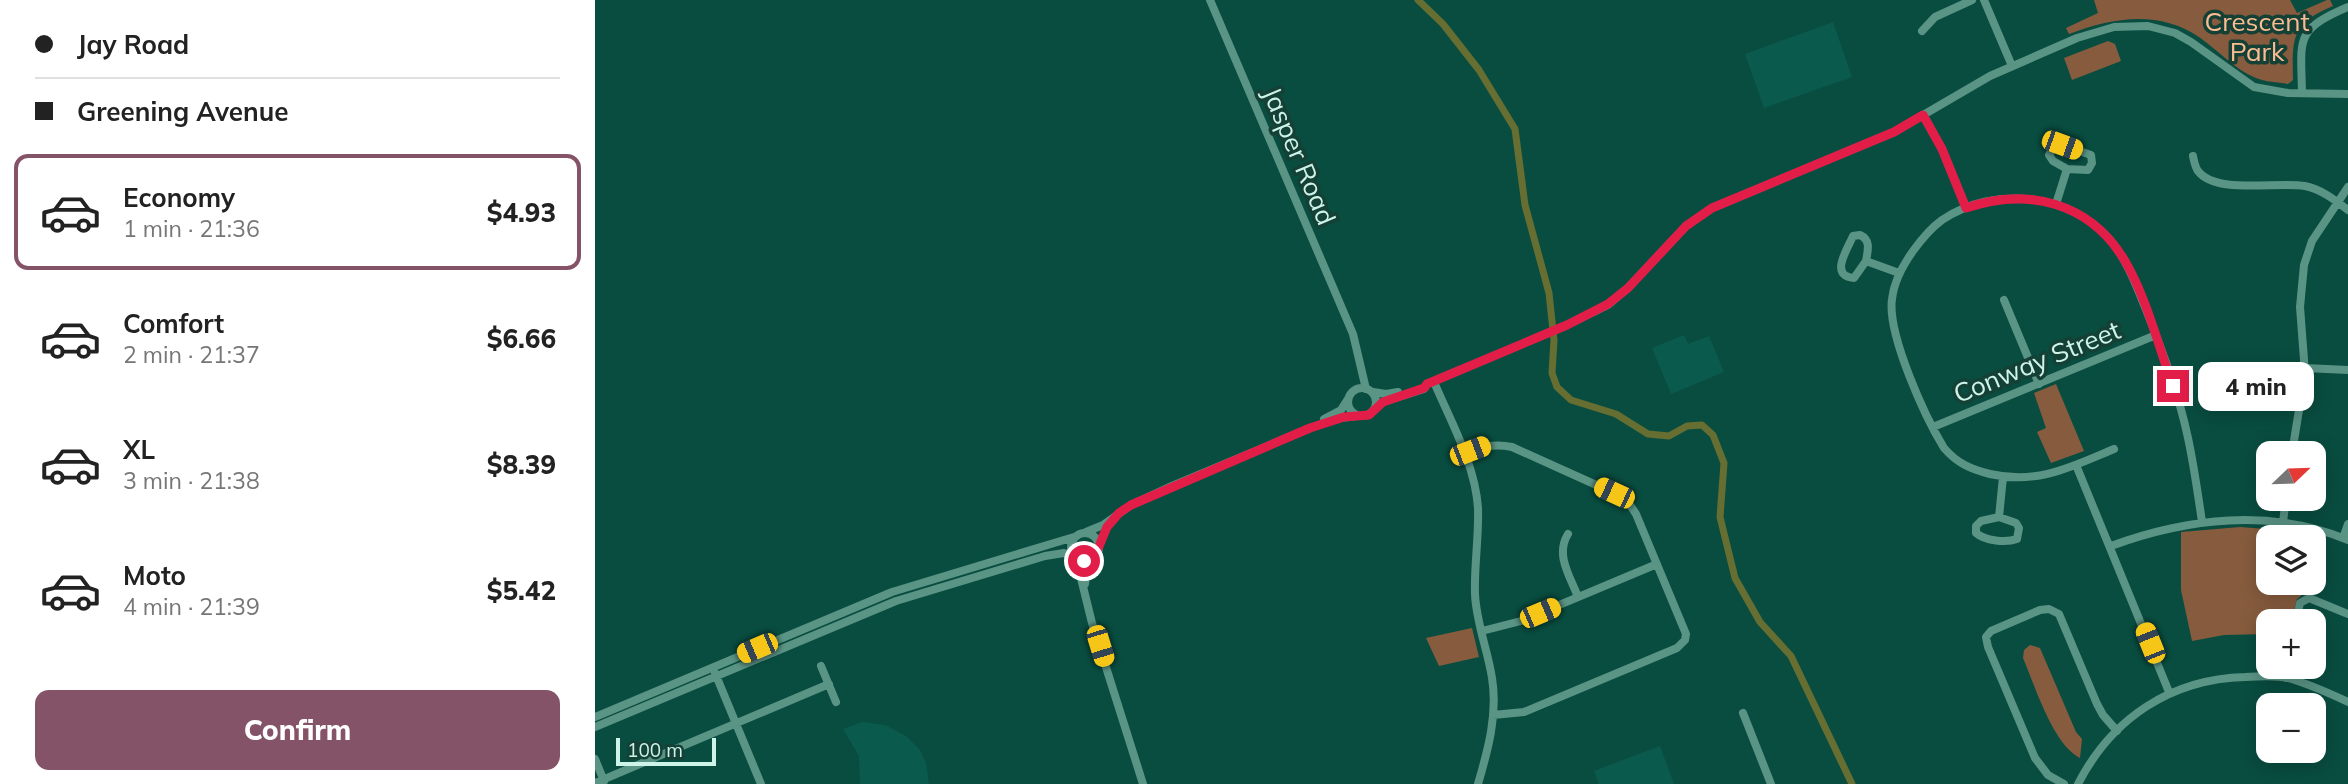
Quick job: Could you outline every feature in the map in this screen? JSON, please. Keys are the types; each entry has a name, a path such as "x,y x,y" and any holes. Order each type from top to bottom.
{"street":[{"name":"Jasper Road","path":"1210,0 1358,346 1370,391"},
{"path":"1922,32 1935,16 1972,0"},
{"path":"1984,0 2012,66"},
{"path":"2302,93 2301,53 2305,36 2311,26 2320,19 2348,7"},
{"path":"595,718 892,592 1074,537 1172,486 1310,428 1340,418 1369,415 1383,402 1424,388 1594,313 1620,296 1680,232 1705,212 1894,132 1976,83 2095,32 2114,27 2148,26 2175,33 2191,42 2254,87 2275,92 2348,93"},
{"path":"1923,115 1942,149 1966,208"},
{"path":"2062,145 2091,155 2092,163 2088,170 2067,169 2053,161 2049,155 2054,146 2062,145"},
{"path":"2193,156 2196,169 2203,176 2218,182 2232,185 2303,186 2319,190 2348,209"},
{"path":"2056,204 2067,169"},
{"path":"2294,441 2305,368 2299,307 2302,274 2312,241 2348,187"},
{"path":"2114,449 2076,465 2037,477 2019,479 1971,470 1944,448 1897,343 1892,299 1899,273 1928,234 1942,221 1966,208 1988,201 2012,198 2056,204 2092,223 2112,242 2125,262 2156,335 2188,437 2202,522"},
{"path":"1860,234 1865,237 1868,243 1866,261 1854,278 1841,272 1839,267 1853,236 1860,234"},
{"path":"1866,261 1899,273"},
{"path":"2004,300 2039,384"},
{"name":"Jasper Road","path":"1349,329 1358,375 1356,387 1350,396"},
{"name":"Conway Street","path":"1933,427 2156,335"},
{"path":"2305,368 2348,370"},
{"path":"1310,428 1341,410 1359,388 1389,394 1431,383"},
{"path":"1431,383 1464,453 1475,484 1478,509 1475,596 1493,682 1490,741 1478,784"},
{"path":"1370,391 1376,399 1376,407"},
{"path":"1350,396 1351,411 1357,416"},
{"path":"1464,453 1484,446 1512,447 1614,493 1628,502 1636,514 1685,628 1685,640 1677,648 1524,712 1493,715"},
{"path":"2076,465 2169,692"},
{"path":"1999,517 2003,477"},
{"path":"2283,522 2284,511"},
{"path":"1999,517 2016,523 2019,528 2017,539 2012,541 1982,538 1976,533 1976,526 1981,521 1999,517"},
{"path":"1087,605 1086,575 1097,553 1103,532 1112,519"},
{"path":"2111,546 2168,528 2202,522 2283,522 2346,539 2348,524"},
{"path":"1086,532 1093,535 1099,545"},
{"path":"1568,534 1562,543 1561,552 1578,597"},
{"path":"1074,537 1070,548 1075,557 1087,605 1143,784"},
{"path":"595,727 896,601 1045,556 1064,554 1084,561 1092,559"},
{"path":"1482,631 1521,621 1657,564"},
{"path":"2299,609 2300,603 2309,598 2348,614"},
{"path":"2064,784 2048,775 2035,758 1988,647 1986,637 1991,631 2040,610 2049,609 2059,614 2097,704 2117,731"},
{"path":"824,621 828,630"},
{"path":"821,666 836,702"},
{"path":"712,667 761,784"},
{"path":"2078,784 2099,750 2117,731 2169,692 2234,677 2256,677"},
{"path":"2289,679 2348,702"},
{"path":"595,759 601,782 829,684"},
{"path":"1743,713 1771,784"}],"shaded area":[{"path":"1833,22 1852,77 1764,108 1745,54"},
{"path":"1684,335 1688,344 1709,336 1724,372 1671,394 1652,348"},
{"path":"862,722 885,725 906,736 920,750 926,763 929,784 860,784 859,756 843,729"},
{"path":"1660,746 1674,784 1599,784 1594,771"}],"green space":[{"name":"Crescent Park","path":"2094,0 2290,0 2297,13 2327,0 2330,0 2333,6 2309,19 2297,34 2293,54 2293,80 2288,84 2263,80 2248,74 2199,37 2167,22 2134,19 2101,24 2069,34 2066,28 2098,13"},
{"path":"2108,41 2115,44 2121,61 2072,80 2064,58"},
{"path":"2056,384 2084,451 2051,463 2037,432 2046,428 2034,393"},
{"path":"2256,528 2256,595 2301,595 2294,609 2256,609 2256,634 2224,635 2192,641 2181,590 2181,532"},
{"path":"1472,628 1479,657 1439,666 1426,638"},
{"path":"2030,645 2040,648 2076,732 2082,739 2080,758 2061,741 2039,699 2023,658 2024,650"}],"waterway":[{"path":"1418,0 1443,24 1479,70 1515,129 1525,205 1549,293 1554,340 1552,373 1557,387 1571,400 1616,414 1648,434 1669,436 1687,426 1702,425 1713,435 1724,463 1720,517 1735,578 1760,622 1791,656 1852,784"}],"route":[{"path":"1084,561 1095,556 1103,532 1112,519 1131,505 1310,428 1344,417 1365,417 1383,402 1424,388 1427,384 1594,313 1620,296 1698,216 1729,200 1894,132 1923,115 1942,149 1966,208 1988,201 2012,198 2056,204 2092,223 2112,242 2134,282 2173,386"}]}
